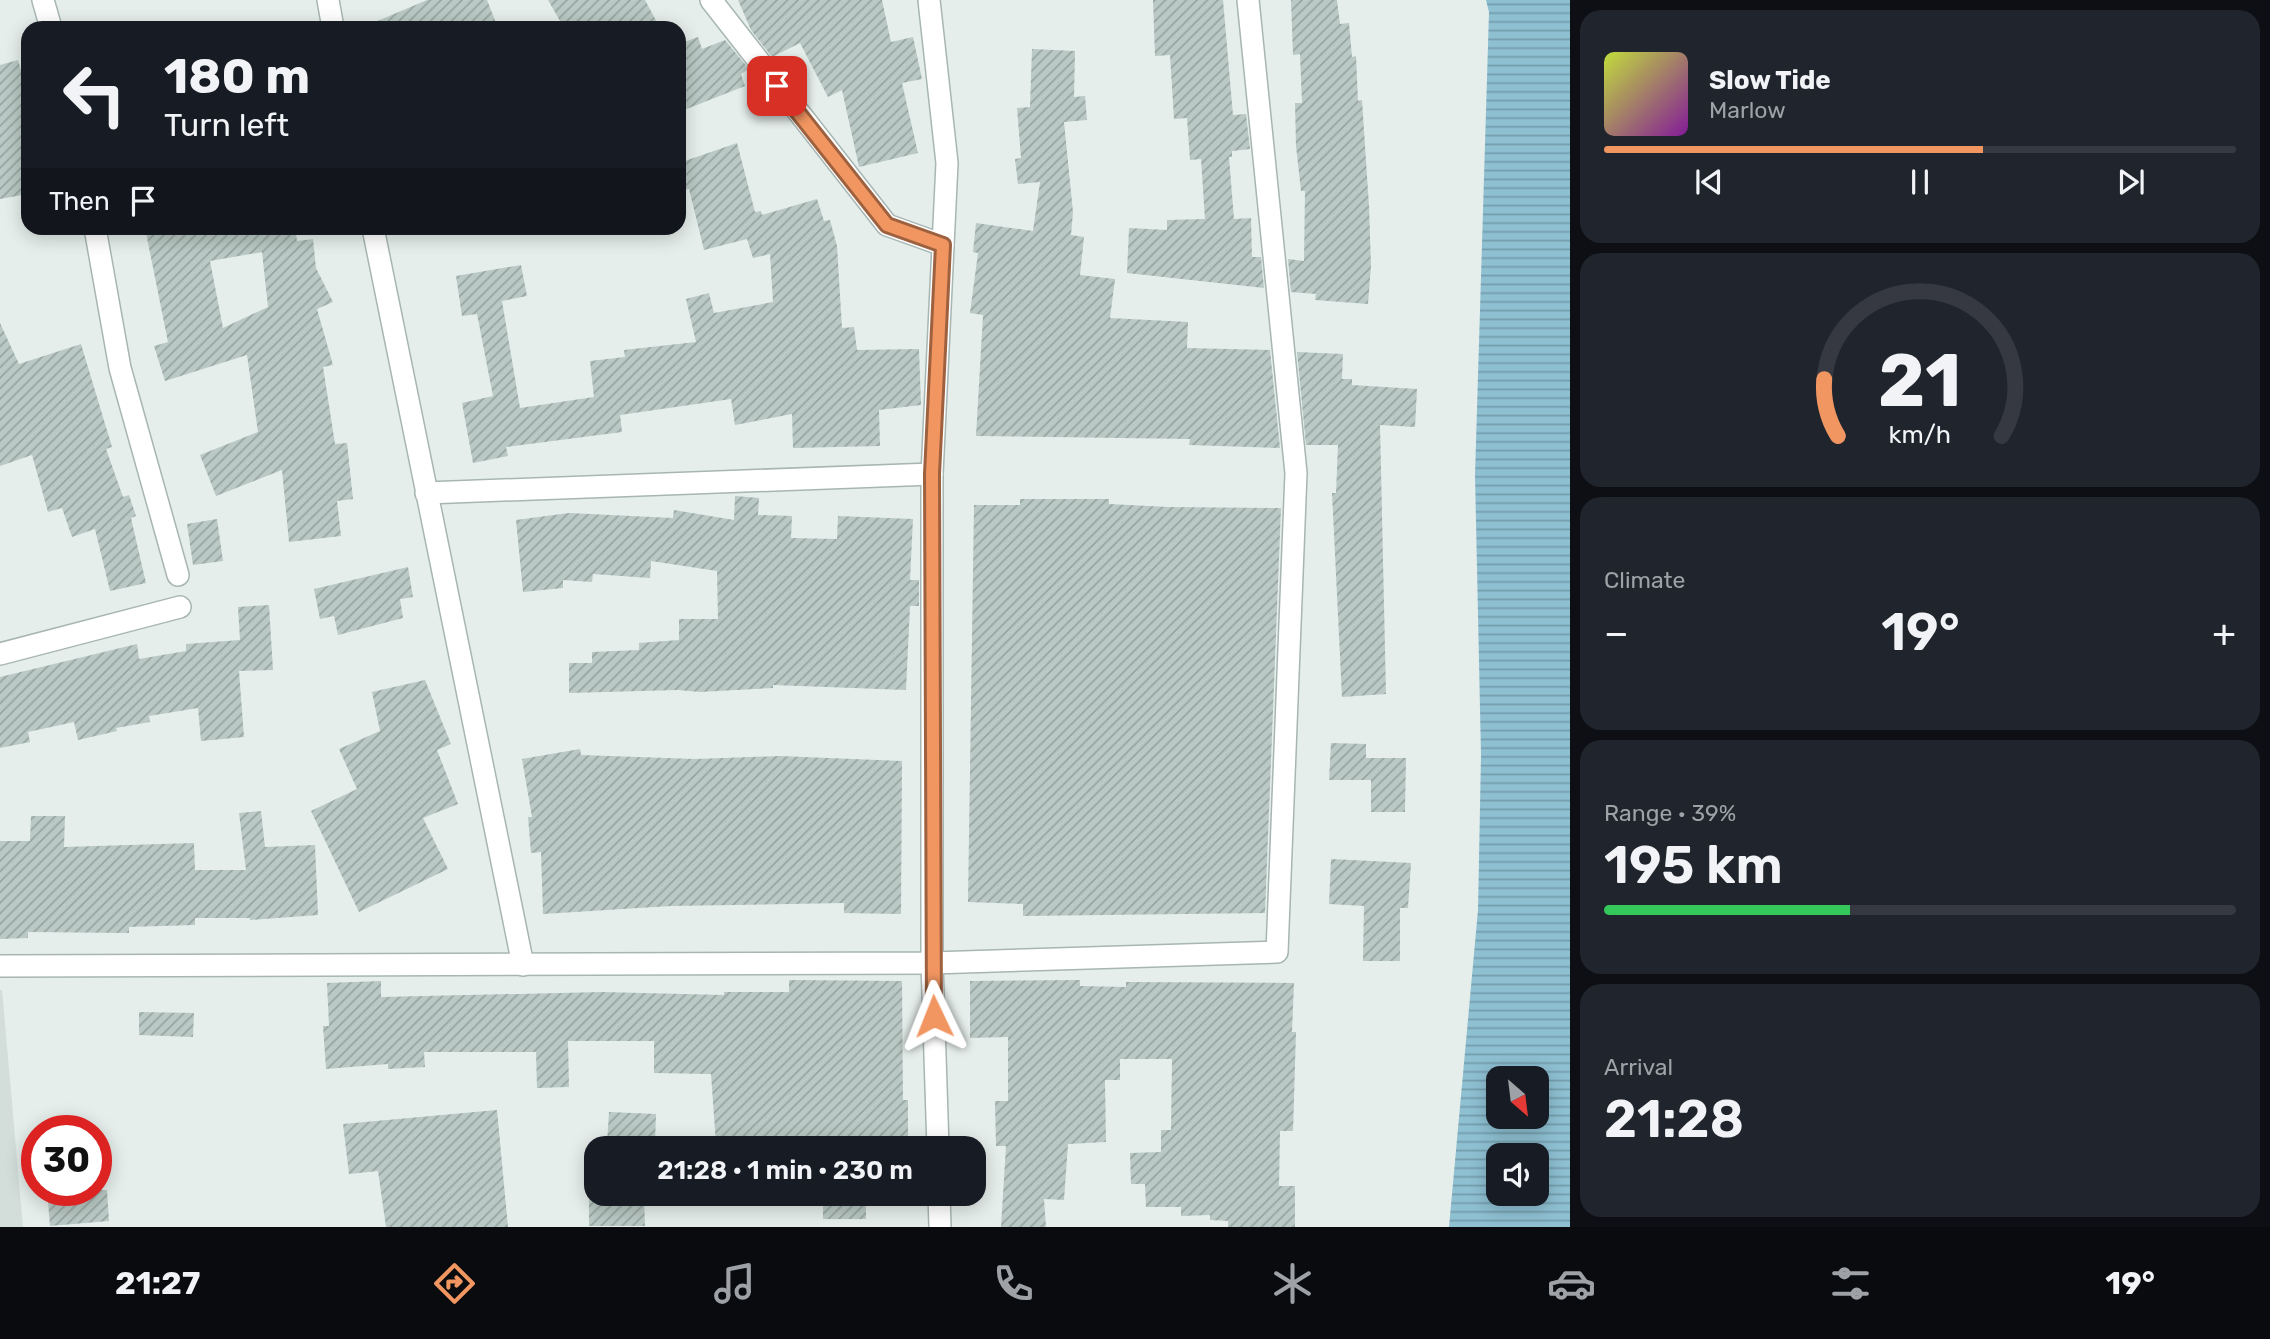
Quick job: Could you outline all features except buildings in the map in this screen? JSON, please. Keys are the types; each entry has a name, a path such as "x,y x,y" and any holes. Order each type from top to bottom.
{"street":[{"path":"43,0 49,21"},
{"path":"328,0 332,21"},
{"path":"710,0 887,225 943,245"},
{"path":"929,0 947,163 932,474 932,963 938,1136"},
{"path":"0,966 932,963 1277,951 1296,473 1248,0"},
{"path":"96,235 120,368 178,575"},
{"path":"374,235 523,965"},
{"path":"426,493 932,474"},
{"path":"0,654 180,607"},
{"path":"939,1206 940,1227"}],"shaded area":[{"path":"0,990 2,990 23,1227 0,1227"}],"water":[{"path":"1486,0 1570,0 1570,1227 1449,1227 1478,910 1481,755 1475,475 1489,12"}],"route":[{"path":"777,86 887,225 943,245 932,474 934,1016"}]}
